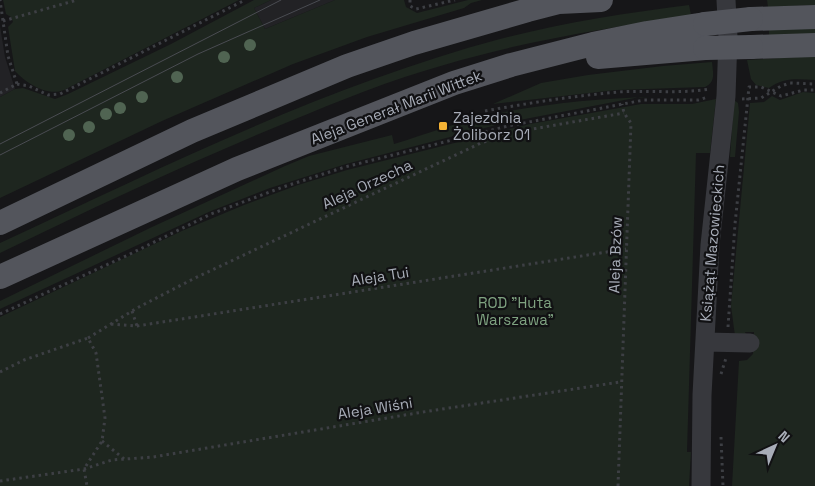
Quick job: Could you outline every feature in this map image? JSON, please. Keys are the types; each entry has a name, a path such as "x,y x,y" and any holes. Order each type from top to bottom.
{"main road":[{"path":"0,223 192,131 347,66 414,43 563,1 601,0"},
{"name":"Aleja Generał Marii Wittek","path":"0,277 236,169 454,83 511,65 593,44 705,24 751,19 815,17"},
{"path":"511,65 642,52 815,45"}],"street":[{"name":"Książąt Mazowieckich","path":"701,486 702,395 710,245 726,96 728,36 726,0"},
{"path":"705,342 750,343"}],"path":[{"path":"0,0 8,56 17,84"},
{"path":"3,21 77,0"},
{"path":"0,93 17,84 29,86 48,95 60,94 246,0"},
{"path":"410,0 410,6 416,9 455,0"},
{"path":"737,98 760,98 790,83 815,84"},
{"path":"720,379 725,362 727,343 735,224 749,87 761,87 782,96 804,90 815,90"},
{"path":"485,111 552,99 621,92 689,92 715,88"},
{"path":"654,92 654,100"},
{"path":"0,314 128,255 211,214 283,187 345,167 508,126 644,100 698,100 711,96"},
{"name":"Aleja Bzów","path":"618,486 630,123 624,113 622,104"},
{"name":"Aleja Orzecha","path":"0,372 24,360 88,338 132,311 193,279 481,143 510,133 624,113"},
{"name":"Aleja Tui","path":"110,324 137,326 626,249"},
{"path":"132,311 137,326"},
{"path":"87,486 84,469 102,441 105,418 96,353 88,338"},
{"name":"Aleja Wiśni","path":"0,481 84,469 112,460 152,457 404,415 620,382"},
{"path":"720,429 723,486"},
{"path":"102,441 124,459"}],"shaded area":[{"path":"271,0 335,0 265,29 254,8"},
{"path":"0,26 5,57 15,89 0,97"}],"green space":[{"path":"3,0 239,0 64,90 51,92 37,88 15,71 8,27 13,22 11,17 6,14"},
{"path":"254,0 271,0 254,8 265,29 335,0 404,0 406,7 417,13 468,0 482,0 471,3 464,8 367,37 293,64 162,121 0,198 0,97 15,89 23,88 55,99 171,44"},
{"path":"767,0 815,0 815,5 768,7"},
{"path":"689,5 691,15 535,42 474,56 384,84 251,137 0,253 0,243 184,157 308,104 371,80 435,58 523,33 641,11"},
{"path":"815,27 815,35 769,36 769,28"},
{"path":"815,56 815,80 785,80 769,88 756,85 751,79 747,60"},
{"path":"712,62 712,80 705,87 616,90 493,104 541,83 588,75"},
{"path":"803,92 815,93 815,486 732,486 739,361 747,360 753,354 754,332 745,332 747,336 735,336 731,306 750,103 764,102 772,96 780,100"},
{"path":"638,97 504,123 346,164 270,188 211,211 0,309 0,301 152,227 309,156 392,135 394,144 469,120 513,110 552,104"},
{"name":"ROD \"Huta Warszawa\"","path":"716,99 710,153 696,153 687,452 691,452 689,486 0,486 0,317 184,230 298,185 347,170 530,124 641,104 692,104"},
{"path":"734,100 738,103 739,112 735,157 730,157"}],"tram line":[{"path":"0,144 281,0"},
{"path":"0,155 198,54 320,0"}],"place":[{"name":"Zajezdnia Żoliborz 01","path":"443,126"}]}
